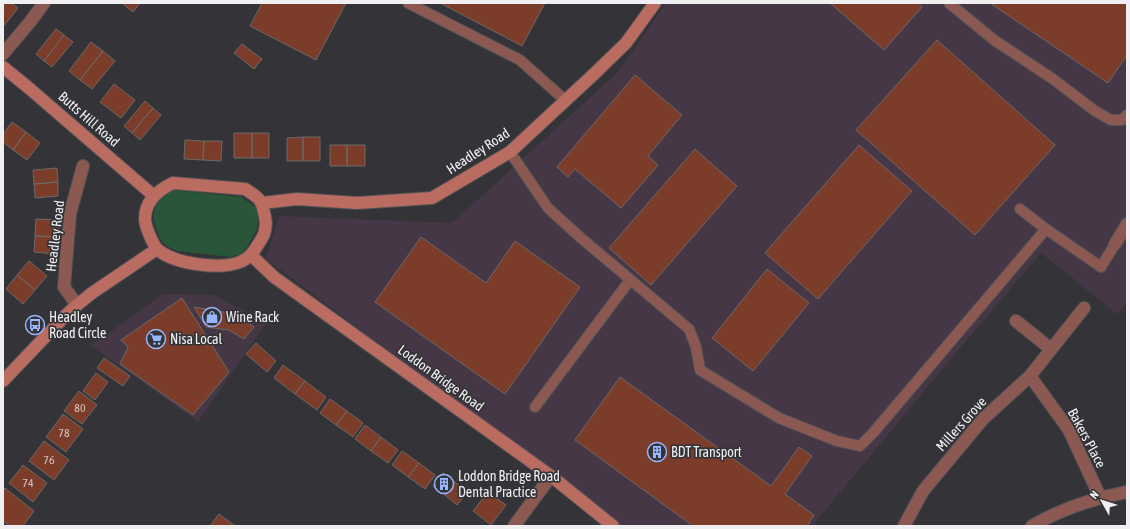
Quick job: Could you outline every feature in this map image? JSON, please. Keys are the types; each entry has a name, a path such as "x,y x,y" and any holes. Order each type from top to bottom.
{"street":[{"path":"3,54 44,3"},
{"name":"Headley Road","path":"262,202 297,199 357,204 432,198 510,152 626,43 655,3"},
{"name":"Butts Hill Road","path":"3,67 154,196"},
{"name":"Headley Road","path":"77,305 64,287 70,214 83,166"},
{"path":"173,183 245,189 262,202 266,224 262,239 251,255 241,261 229,265 199,264 169,256 157,249 147,229 145,220 147,206 154,196 162,188 173,183"},
{"path":"1115,244 1127,224"},
{"path":"3,381 77,305 92,293 157,249"},
{"name":"Loddon Bridge Road","path":"251,255 274,277 551,476 613,526"},
{"name":"Millers Grove","path":"904,526 923,491 983,419 1030,376 1084,308"},
{"path":"1016,321 1051,349"},
{"name":"Bakers Place","path":"1030,376 1068,430 1100,497"},
{"path":"514,526 551,476"},
{"path":"1032,526 1046,518 1100,497 1127,492"}],"lane":[{"path":"408,3 520,60 566,101"},
{"path":"949,3 994,40 1053,79 1095,111 1111,120 1122,120 1127,115"},
{"path":"510,152 548,208 581,238 689,329 696,347 700,370 779,418 837,441 860,446 873,433 1046,229"},
{"path":"1020,209 1101,267 1115,244"},
{"path":"535,407 630,280"}],"shaded area":[{"path":"666,3 1127,3 1127,303 1117,314 1041,253 812,526 622,526 266,259 279,216 452,223 618,72"},
{"path":"163,294 214,295 266,323 198,422 89,344 97,341"}],"green space":[{"path":"173,190 241,197 250,203 256,208 258,217 257,228 247,247 240,254 231,257 177,251 163,243 154,222 154,210 162,196"}],"building":[{"path":"3,3 11,3 18,8 3,27"},
{"path":"122,3 140,3 133,12"},
{"path":"262,3 346,3 316,60 250,26"},
{"path":"440,3 545,3 522,46"},
{"path":"830,3 918,3 922,7 884,50"},
{"path":"990,3 1127,3 1127,55 1108,83"},
{"path":"56,29 64,35 44,61 36,54"},
{"path":"64,35 73,42 52,67 44,61"},
{"path":"937,40 1055,145 975,235 856,130"},
{"path":"91,42 103,51 80,80 69,71"},
{"path":"242,44 262,59 254,69 234,53"},
{"path":"103,51 115,61 92,89 80,80"},
{"path":"635,75 682,115 648,156 658,165 621,208 575,169 568,177 557,167"},
{"path":"114,84 135,100 121,118 100,102"},
{"path":"145,101 153,108 132,133 124,126"},
{"path":"153,108 161,115 140,140 132,133"},
{"path":"12,122 26,132 13,150 3,142 3,134"},
{"path":"26,132 40,143 27,160 13,150"},
{"path":"234,133 252,133 252,158 234,158"},
{"path":"252,133 269,133 269,158 252,158"},
{"path":"303,137 303,161 287,161 287,138"},
{"path":"303,137 320,137 320,161 303,161"},
{"path":"185,140 204,141 203,160 184,159"},
{"path":"204,141 222,141 221,161 203,160"},
{"path":"330,145 347,145 347,166 330,166"},
{"path":"347,145 365,145 365,166 347,166"},
{"path":"859,145 912,191 818,299 765,253"},
{"path":"695,149 737,186 651,285 609,248"},
{"path":"57,168 58,182 34,184 33,170"},
{"path":"58,182 58,196 35,198 34,184"},
{"path":"36,219 59,220 58,237 35,236"},
{"path":"35,236 58,237 56,254 34,252"},
{"path":"421,237 486,283 515,241 580,287 505,394 375,302"},
{"path":"29,261 47,276 35,290 17,275"},
{"path":"767,269 809,303 753,371 712,338"},
{"path":"17,275 35,290 23,304 6,289"},
{"path":"182,298 229,372 193,415 120,364 128,347 121,340"},
{"path":"194,307 235,314 254,327 244,339 229,330 206,327"},
{"path":"256,343 276,361 267,372 246,354"},
{"path":"104,358 130,376 123,386 97,368"},
{"path":"283,365 305,381 295,394 274,378"},
{"path":"96,373 108,382 95,400 83,391"},
{"name":"BDT Transport","path":"620,377 771,486 799,447 812,456 785,494 814,515 807,526 693,526 575,440"},
{"path":"305,381 326,397 317,410 295,394"},
{"path":"79,391 97,405 82,424 64,411"},
{"path":"330,399 347,411 336,425 320,413"},
{"path":"347,411 363,423 353,437 336,425"},
{"path":"63,414 83,429 66,452 46,437"},
{"path":"365,425 381,437 371,451 355,439"},
{"path":"381,437 398,450 388,463 371,451"},
{"path":"44,441 69,460 54,480 29,461"},
{"path":"402,451 419,463 408,477 392,465"},
{"path":"419,463 435,475 425,489 408,477"},
{"path":"23,465 47,483 33,502 9,483"},
{"name":"Loddon Bridge Road Dental Practice","path":"443,473 455,482 445,495 433,486"},
{"path":"455,482 468,492 457,505 445,495"},
{"path":"5,488 34,511 23,526 10,526 3,521 3,491"},
{"path":"488,492 506,505 491,525 473,511"},
{"path":"219,514 235,526 210,526"}],"place":[{"name":"Wine Rack","path":"212,317"},
{"name":"Headley Road Circle","path":"35,325"},
{"name":"Nisa Local","path":"156,339"},
{"name":"BDT Transport","path":"657,452"},
{"name":"Loddon Bridge Road Dental Practice","path":"444,484"}]}
